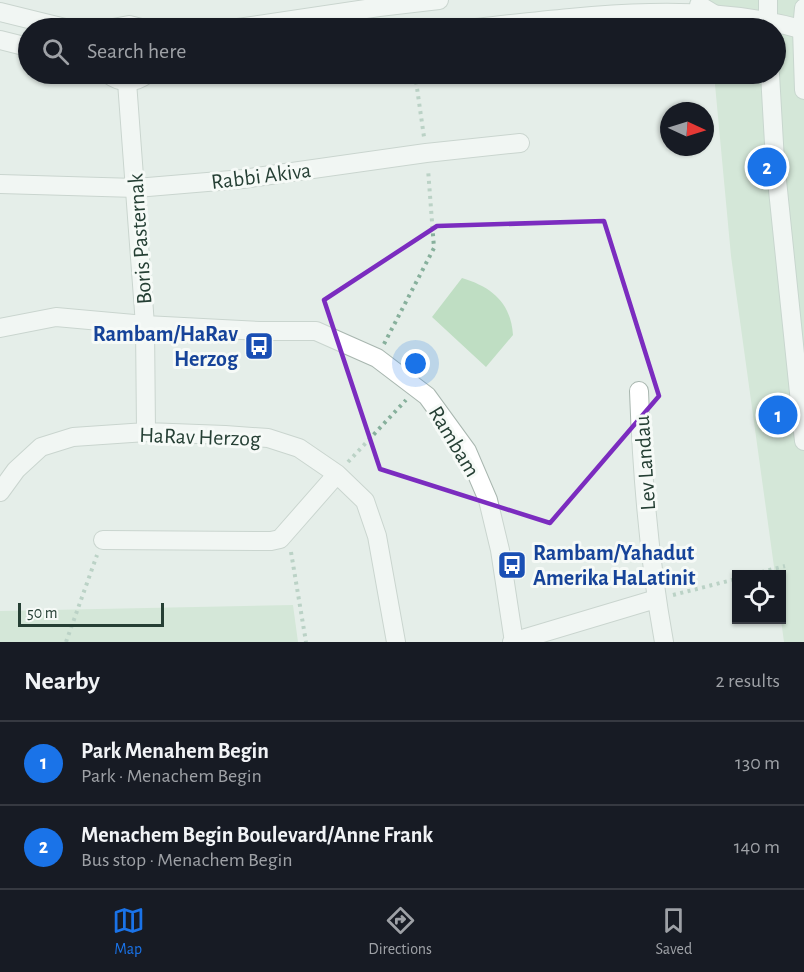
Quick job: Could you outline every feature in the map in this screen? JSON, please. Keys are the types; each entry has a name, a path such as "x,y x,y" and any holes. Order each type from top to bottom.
{"street":[{"path":"294,18 378,3 439,0"},
{"path":"699,5 720,18"},
{"path":"551,18 618,9 699,5 768,14"},
{"path":"804,8 804,90"},
{"path":"0,12 24,18"},
{"path":"786,22 803,29"},
{"path":"0,40 18,44"},
{"name":"Boris Pasternak","path":"127,84 145,325 146,432"},
{"path":"768,84 804,441"},
{"name":"Rabbi Akiva","path":"0,184 136,188 243,179 426,153 520,143"},
{"name":"Rambam","path":"0,328 56,317 145,325 260,331 316,331 377,358 427,396 467,451 488,500 500,550 514,642"},
{"name":"Lev Landau","path":"639,392 641,460 656,599 664,642"},
{"name":"HaRav Herzog","path":"0,492 16,470 41,447 73,437 146,432 267,438 299,448 337,474 364,501 377,536 396,642"},
{"path":"103,540 271,541 280,539 337,474"},
{"path":"514,642 656,599"}],"path":[{"path":"377,358 434,248 426,153 416,84"},
{"path":"337,474 418,388"},
{"path":"284,535 291,550 306,642"},
{"path":"66,642 103,540"},
{"path":"770,570 785,566"},
{"path":"656,599 732,580"}],"highlighted area":[{"path":"604,221 659,396 550,523 380,469 324,300 437,226"}],"green space":[{"path":"708,0 804,0 804,642 784,642 782,624 786,624 786,570 774,570 731,256 715,84 786,84 786,18 709,18"},
{"path":"462,278 482,286 498,298 504,305 511,324 513,335 486,367 432,317"},
{"path":"293,605 298,642 0,642 0,611"}],"place":[{"name":"Menachem Begin Boulevard/Anne Frank","path":"767,167"},
{"name":"Rambam/HaRav Herzog","path":"259,346"},
{"name":"Park Menahem Begin","path":"778,415"},
{"name":"Rambam/Yahadut Amerika HaLatinit","path":"512,565"}]}
